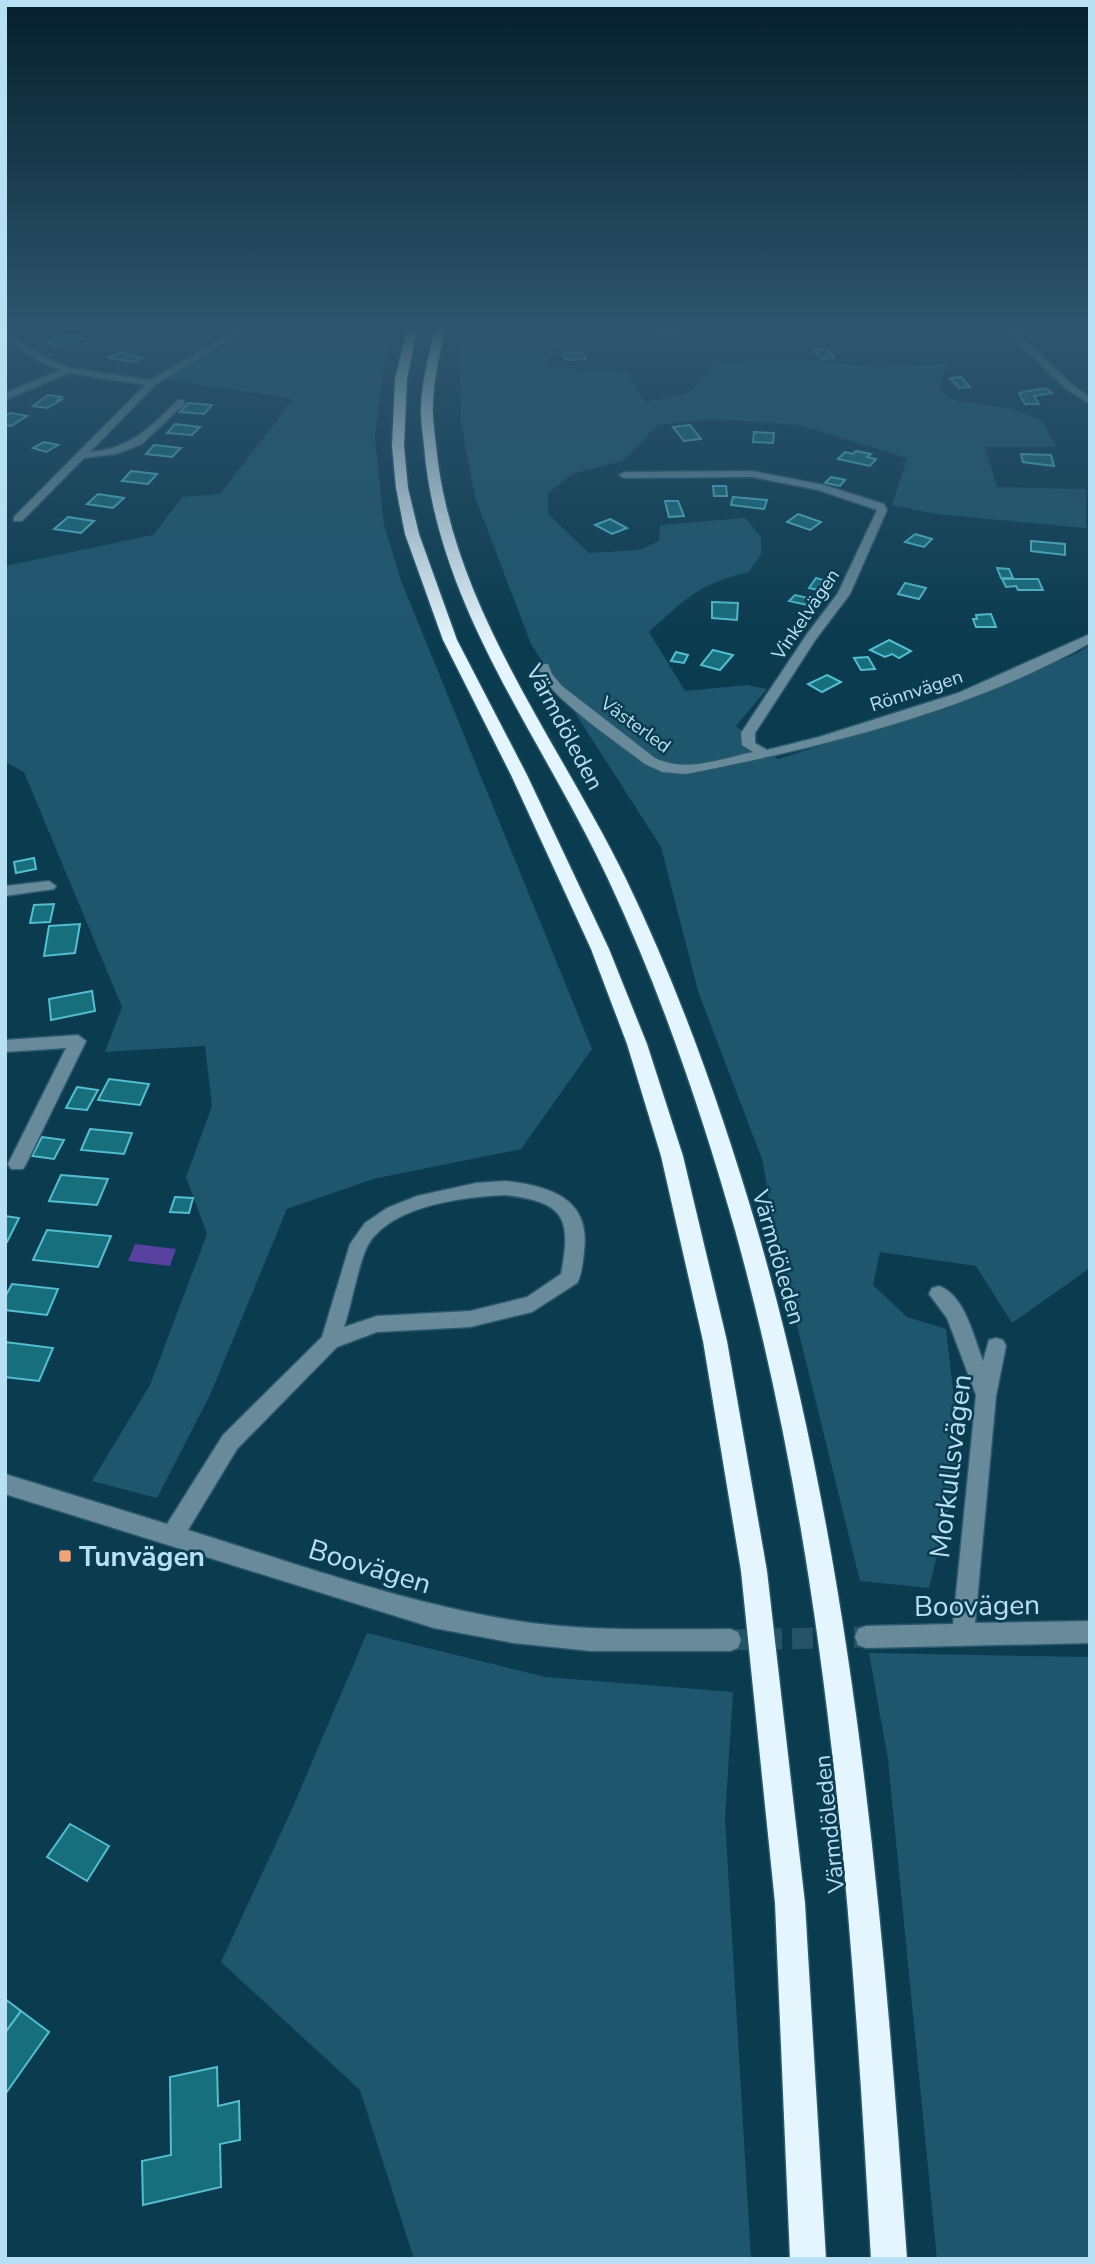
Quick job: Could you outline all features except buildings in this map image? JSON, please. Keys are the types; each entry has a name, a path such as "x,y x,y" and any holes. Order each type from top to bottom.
{"highway":[{"name":"Värmdöleden","path":"399,432 402,488 412,534 450,640 519,775 600,949 637,1044 671,1156 715,1341 754,1571 790,1903 807,2259"},
{"name":"Värmdöleden","path":"428,432 433,479 454,562 495,653 591,830 645,939 694,1069 730,1180 778,1347 813,1518 845,1724 870,1969 889,2259"}],"street":[{"path":"18,519 105,432"},
{"path":"83,455 106,454 139,444 151,432"},
{"name":"Vinkelvägen","path":"624,475 752,474 820,487 880,506 881,510 844,594 755,719 748,733 746,740 749,745 765,754"},
{"name":"Rönnvägen","path":"765,754 796,748 962,696 1068,651 1090,638"},
{"name":"Västerled","path":"544,667 558,689 657,766 686,770 765,754"},
{"path":"5,891 49,886"},
{"path":"5,1046 78,1041 18,1164"},
{"path":"172,1536 230,1442 330,1341 377,1324 470,1319 532,1304 570,1278 576,1243 570,1215 551,1198 526,1191 492,1188 451,1193 418,1202 400,1211 377,1224 360,1242 330,1341"},
{"path":"939,1294 955,1314 986,1396"},
{"name":"Morkullsvägen","path":"963,1634 986,1396 996,1346"},
{"name":"Boovägen","path":"5,1484 433,1617 514,1632 591,1640 730,1640"},
{"name":"Boovägen","path":"866,1637 1090,1632"}],"shaded area":[{"path":"268,432 376,432 384,525 402,583 592,1049 521,1149 373,1179 287,1209 210,1395 157,1498 92,1481 150,1385 207,1234 186,1177 212,1106 205,1046 105,1052 122,1007 24,772 5,762 5,566 153,535 182,497 220,494"},
{"path":"463,432 651,432 622,461 573,474 548,493 548,514 589,553 639,550 659,541 660,525 745,518 761,537 761,554 749,572 705,587 673,610 649,632 685,691 747,685 767,689 736,726 778,759 960,702 1076,654 1090,645 1090,1268 1012,1323 976,1266 880,1252 873,1285 907,1317 946,1329 961,1460 929,1588 860,1581 773,1228 763,1162 698,991 661,847 531,644 475,497"},
{"path":"822,432 1048,432 1056,447 985,447 997,487 1086,489 1086,528 936,514 892,505 907,458"},
{"path":"135,1244 176,1249 170,1266 128,1261"},
{"path":"367,1633 546,1677 733,1692 725,1819 751,2259 414,2259 360,2090 221,1962 292,1809"},
{"path":"869,1653 1090,1657 1090,2259 937,2259 888,1760"}],"tunnel":[{"path":"730,1640 866,1637"}],"place":[{"name":"Tunvägen","path":"65,1556"}]}
